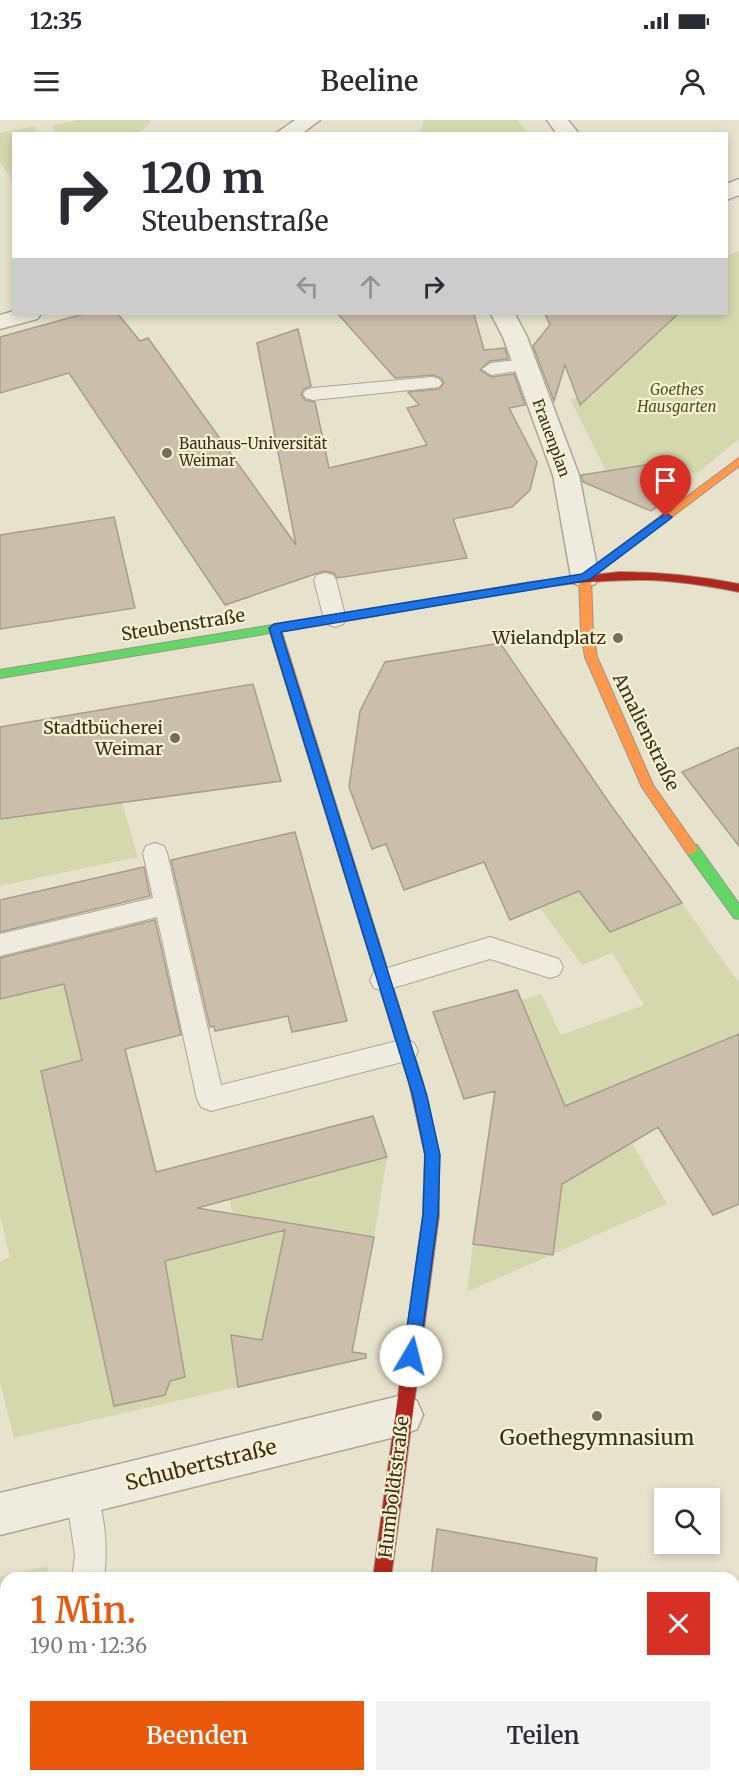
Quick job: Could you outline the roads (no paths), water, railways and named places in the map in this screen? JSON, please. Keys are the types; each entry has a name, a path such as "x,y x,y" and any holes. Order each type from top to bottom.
{"street":[{"path":"289,132 310,120"},
{"path":"557,120 567,132"},
{"path":"0,321 25,315"},
{"name":"Frauenplan","path":"503,315 566,475 585,577"},
{"path":"514,337 525,315"},
{"path":"585,577 739,461"},
{"name":"Steubenstraße","path":"0,674 585,577 652,573 703,578 739,588"},
{"name":"Amalienstraße","path":"585,577 586,632 591,657 625,739 648,787 739,914"},
{"name":"Humboldtstraße","path":"274,628 420,1096 432,1155 431,1215 383,1572"},
{"name":"Schubertstraße","path":"0,1514 403,1415"}],"lane":[{"path":"491,369 524,365"},
{"path":"313,394 432,383"},
{"path":"325,579 334,619"},
{"path":"155,854 211,1099 405,1051"},
{"path":"0,945 166,905"},
{"path":"383,980 490,948 550,967"},
{"path":"82,1494 92,1555 89,1572"}],"place":[{"name":"Bauhaus-Universität Weimar","path":"167,453"},
{"name":"Wielandplatz","path":"618,638"},
{"name":"Stadtbücherei Weimar","path":"175,738"},
{"name":"Goethegymnasium","path":"597,1416"}],"park label":[{"name":"Goethes Hausgarten","path":"677,398"}]}
